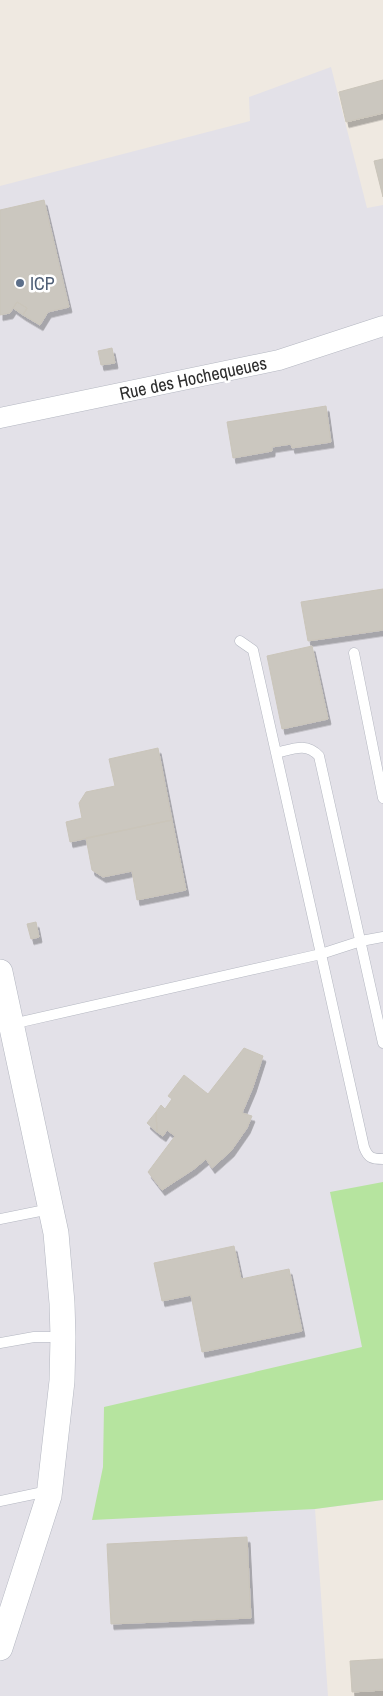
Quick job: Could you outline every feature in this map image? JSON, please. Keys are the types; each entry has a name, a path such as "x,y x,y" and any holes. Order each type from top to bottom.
{"street":[{"name":"Rue des Hochequeues","path":"0,418 279,360 383,326"},
{"path":"0,972 56,1233 63,1337 62,1381 49,1491 0,1648"}],"lane":[{"path":"240,641 253,650 366,1155 373,1159 383,1158"},
{"path":"354,654 383,798"},
{"path":"276,753 302,747 313,750 320,756 383,1043"},
{"path":"11,1024 321,954 383,936"},
{"path":"0,1219 51,1209"},
{"path":"0,1343 34,1337 63,1337"},
{"path":"0,1501 49,1491"}],"shaded area":[{"path":"331,67 367,208 383,205 383,1500 315,1509 328,1696 0,1696 0,186 250,121 249,97"}],"green space":[{"path":"383,1182 383,1500 315,1509 92,1520 103,1467 104,1407 362,1347 330,1192"}],"building":[{"path":"383,80 383,113 346,122 339,92"},
{"path":"383,159 383,197 374,161"},
{"path":"44,200 69,307 48,312 40,325 23,315 27,308 17,302 10,313 0,315 0,210"},
{"path":"17,302 27,308 23,315 13,308"},
{"path":"112,348 115,363 101,365 98,351"},
{"path":"326,406 331,442 292,448 291,444 272,447 272,451 233,458 227,422"},
{"path":"383,589 383,630 308,641 301,602"},
{"path":"312,646 328,719 282,729 267,656"},
{"path":"158,748 172,820 70,842 66,822 82,818 79,803 86,792 115,786 109,759"},
{"path":"172,820 186,890 137,900 132,871 103,877 92,870 86,838"},
{"path":"36,922 39,937 31,939 27,924"},
{"path":"244,1048 263,1056 242,1113 252,1116 247,1128 231,1151 212,1168 206,1159 162,1190 148,1172 175,1136 167,1130 163,1136 157,1132 156,1112 161,1105 165,1109 172,1099 168,1096 184,1075 208,1094"},
{"path":"156,1112 157,1132 147,1123"},
{"path":"234,1246 241,1279 289,1269 302,1331 202,1352 191,1295 162,1301 154,1263"},
{"path":"247,1537 251,1618 111,1624 107,1544"},
{"path":"383,1659 383,1690 352,1692 350,1661"}],"place":[{"name":"ICP","path":"20,283"}]}
